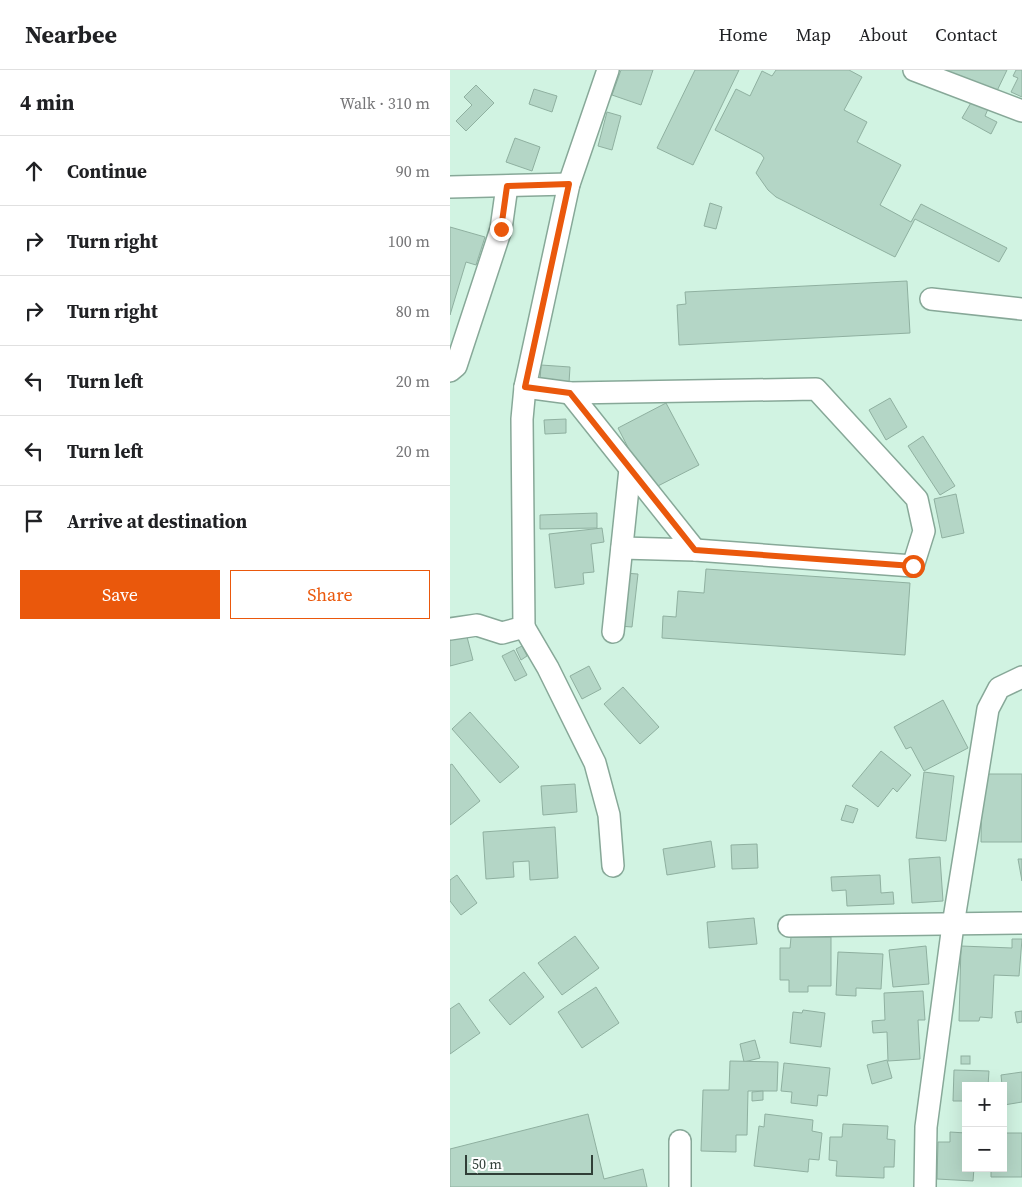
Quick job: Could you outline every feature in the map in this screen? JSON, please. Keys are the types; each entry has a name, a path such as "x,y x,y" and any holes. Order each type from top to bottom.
{"street":[{"path":"608,70 569,184 525,387 522,419 524,627 548,668 595,763 609,815 613,866"},
{"path":"914,70 1022,111"},
{"path":"450,187 569,184"},
{"path":"450,371 456,366 501,229 507,186"},
{"path":"930,299 1022,309"},
{"path":"525,387 570,393 816,389 917,499 924,531 913,566 695,550 622,548"},
{"path":"570,393 695,550"},
{"path":"613,632 630,469"},
{"path":"450,629 477,625 502,632 524,627"},
{"path":"925,1187 926,1127 953,925 988,709 999,688 1022,677"},
{"path":"789,926 1022,923"},
{"path":"680,1140 680,1187"}],"building":[{"path":"621,70 653,70 641,105 612,95"},
{"path":"695,70 739,70 693,165 657,148"},
{"path":"776,70 849,70 862,77 844,110 867,122 857,142 901,165 880,205 911,222 921,204 1007,248 999,262 915,219 895,257 776,197 768,190 756,173 764,158 761,154 715,130 736,89 750,96 762,71 772,76"},
{"path":"943,70 1007,70 995,95"},
{"path":"1016,70 1022,70 1022,97 1011,92 1018,78 1013,76"},
{"path":"476,85 494,103 466,131 456,121 472,105 464,97"},
{"path":"534,89 557,96 552,112 529,104"},
{"path":"972,101 988,109 985,116 997,122 991,134 962,118"},
{"path":"607,112 621,116 612,150 598,146"},
{"path":"515,138 540,147 532,171 506,162"},
{"path":"710,203 722,207 716,229 704,226"},
{"path":"450,227 485,237 476,265 466,262 450,315"},
{"path":"907,281 910,333 679,345 677,305 686,304 685,292"},
{"path":"541,365 570,367 569,383 540,382"},
{"path":"890,398 907,427 886,440 869,410"},
{"path":"666,403 699,465 650,490 618,428"},
{"path":"566,419 566,433 545,434 544,420"},
{"path":"923,436 955,486 940,495 908,446"},
{"path":"956,494 964,533 942,538 934,499"},
{"path":"597,513 597,528 540,529 540,515"},
{"path":"602,528 604,542 591,544 594,572 583,573 584,584 555,588 549,534"},
{"path":"706,569 910,583 905,655 662,638 663,616 676,617 678,591 704,593"},
{"path":"624,573 638,574 632,627 619,626"},
{"path":"465,629 473,660 450,666 450,633"},
{"path":"522,646 527,656 521,660 516,649"},
{"path":"514,650 527,675 515,681 502,656"},
{"path":"589,666 601,689 582,699 570,676"},
{"path":"623,687 659,727 640,744 604,704"},
{"path":"943,700 968,748 924,771 911,747 906,749 894,727"},
{"path":"470,712 519,767 500,783 452,729"},
{"path":"881,751 911,775 897,792 893,788 878,807 852,786"},
{"path":"452,764 480,801 450,825 450,765"},
{"path":"924,772 954,776 946,841 916,838"},
{"path":"982,774 1022,774 1022,842 981,842"},
{"path":"575,784 577,812 543,815 541,786"},
{"path":"846,805 858,809 853,823 841,820"},
{"path":"555,827 558,878 530,880 529,861 513,862 514,877 486,879 483,832"},
{"path":"711,841 715,867 667,875 663,849"},
{"path":"757,844 758,868 732,869 731,845"},
{"path":"940,857 943,901 912,903 909,859"},
{"path":"1018,859 1022,859 1022,881"},
{"path":"457,875 477,903 461,915 450,901 450,880"},
{"path":"880,875 881,893 893,892 894,904 847,906 846,890 832,891 831,877"},
{"path":"754,918 757,944 709,948 707,922"},
{"path":"575,936 599,968 562,995 538,963"},
{"path":"791,937 831,937 831,986 808,986 808,992 789,992 789,980 780,980 780,948 790,948"},
{"path":"1012,939 1022,939 1019,976 994,975 992,1018 980,1017 979,1021 959,1021 961,946 1012,948"},
{"path":"926,946 929,984 893,987 889,950"},
{"path":"838,952 883,954 881,989 856,988 856,996 836,995"},
{"path":"524,972 544,997 510,1025 489,1000"},
{"path":"596,987 619,1023 582,1048 558,1012"},
{"path":"923,991 925,1020 918,1020 920,1059 888,1061 887,1032 873,1033 872,1021 885,1020 884,993"},
{"path":"459,1003 480,1033 450,1054 450,1009"},
{"path":"803,1010 825,1013 821,1047 790,1043 793,1012 802,1013"},
{"path":"1022,1011 1022,1022 1017,1023 1015,1012"},
{"path":"755,1040 760,1058 744,1062 740,1044"},
{"path":"961,1056 970,1056 970,1064 961,1064"},
{"path":"887,1060 892,1078 872,1084 867,1065"},
{"path":"730,1061 778,1062 777,1091 748,1091 747,1135 736,1135 736,1152 701,1151 703,1090 729,1090"},
{"path":"784,1063 830,1068 827,1096 818,1095 817,1106 791,1103 792,1092 781,1091"},
{"path":"954,1070 989,1071 988,1082 962,1082 962,1101 953,1101"},
{"path":"1022,1072 1022,1102 1007,1104 1007,1082 1002,1082 1001,1075"},
{"path":"763,1091 763,1100 752,1101 752,1092"},
{"path":"588,1114 604,1179 643,1169 647,1187 450,1187 450,1149"},
{"path":"765,1114 813,1120 812,1131 822,1133 819,1160 809,1159 808,1172 754,1166 759,1126 764,1127"},
{"path":"843,1124 888,1126 887,1139 895,1140 894,1167 884,1167 884,1178 836,1176 837,1161 829,1160 830,1137 842,1137"},
{"path":"950,1132 962,1133 962,1172 974,1172 973,1181 937,1179 938,1142 950,1142"},
{"path":"1007,1133 1022,1133 1022,1177 991,1177 991,1172 1007,1172"}],"route":[{"path":"501,229 507,186 569,184 525,387 570,393 695,550 913,566"}]}
